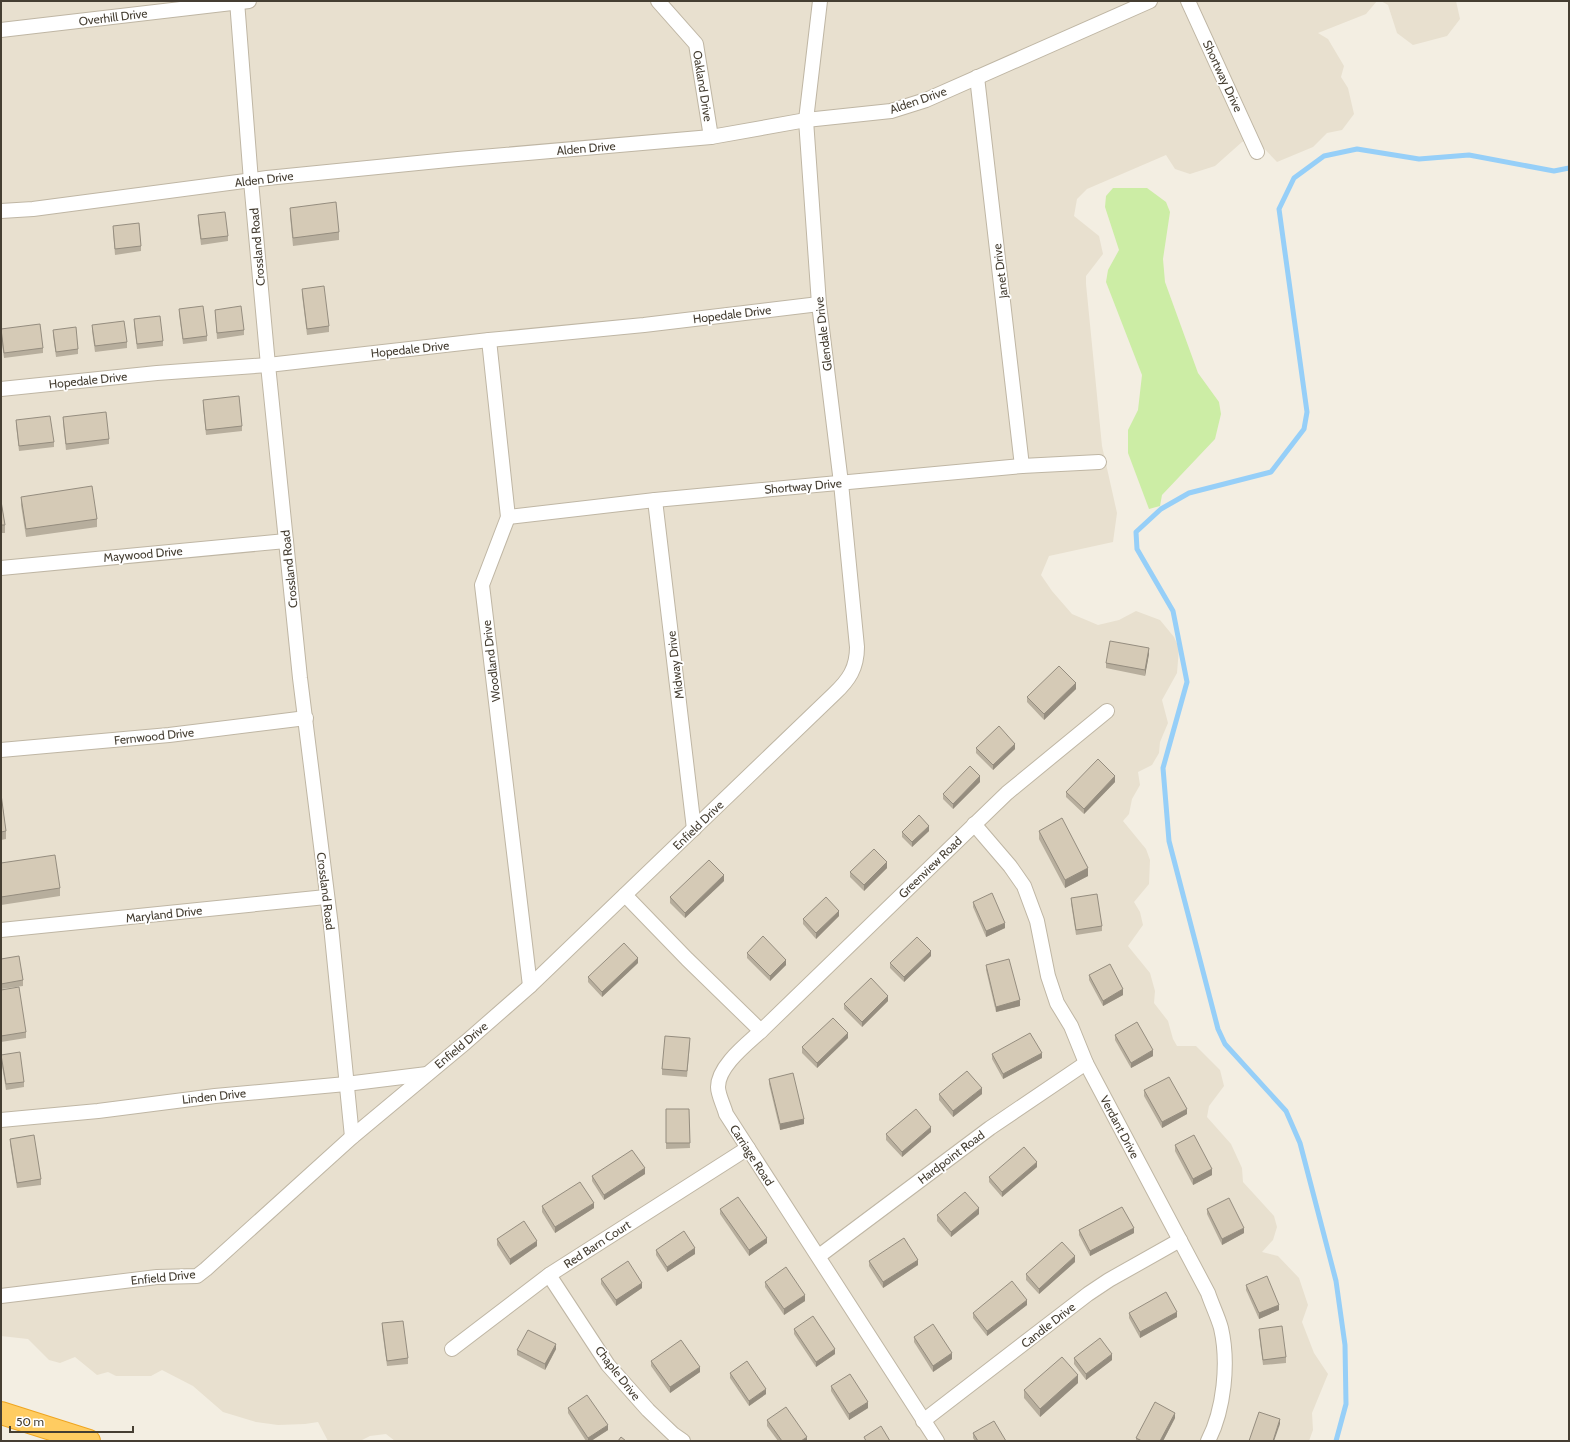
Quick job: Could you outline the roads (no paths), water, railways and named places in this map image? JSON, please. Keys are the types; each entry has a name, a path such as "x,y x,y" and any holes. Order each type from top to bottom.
{"highway":[{"path":"1,1413 89,1441"}],"street":[{"name":"Oakland Drive","path":"658,1 696,44 711,138"},
{"name":"Glendale Drive","path":"820,1 806,120 819,304 841,483 857,647 855,666"},
{"name":"Alden Drive","path":"1,211 33,209 267,178 450,160 711,138 806,120 891,111 926,100 977,76 1150,1"},
{"name":"Shortway Drive","path":"1188,1 1257,152"},
{"name":"Overhill Drive","path":"1,30 241,2"},
{"name":"Crossland Road","path":"241,2 251,181 268,365 300,678 306,718 326,897 331,926 352,1137"},
{"name":"Janet Drive","path":"977,76 1022,466"},
{"name":"Hopedale Drive","path":"1,389 157,373 268,365 489,340 644,325 819,304"},
{"name":"Woodland Drive","path":"489,340 508,517 482,585 530,986"},
{"name":"Shortway Drive","path":"508,517 655,500 1022,466 1099,462"},
{"name":"Midway Drive","path":"655,500 694,830"},
{"name":"Maywood Drive","path":"1,568 286,541"},
{"name":"Enfield Drive","path":"1,1296 156,1277 197,1276 352,1137 530,986 846,683 855,666"},
{"name":"Greenview Road","path":"761,1031 1007,793 1107,711"},
{"name":"Fernwood Drive","path":"1,750 169,735 306,718"},
{"name":"Verdant Drive","path":"974,824 1010,866 1024,886 1038,921 1048,976 1057,1003 1071,1026 1086,1063 1208,1293 1221,1328 1224,1379 1220,1412 1208,1441"},
{"path":"625,895 687,959 761,1031"},
{"name":"Maryland Drive","path":"1,930 326,897"},
{"name":"Carriage Road","path":"761,1031 737,1052 729,1062 719,1080 718,1088 726,1114 937,1441"},
{"name":"Hardpoint Road","path":"819,1256 990,1128 1086,1063"},
{"name":"Linden Drive","path":"1,1120 215,1096 346,1084 427,1074"},
{"name":"Red Barn Court","path":"452,1349 549,1275 748,1148"},
{"name":"Candle Drive","path":"923,1421 1088,1294 1109,1280 1180,1240"},
{"name":"Chaple Drive","path":"549,1275 608,1365 648,1410 673,1434 683,1441"}],"waterway":[{"path":"1336,1441 1346,1404 1345,1345 1336,1281 1300,1143 1286,1111 1225,1044 1218,1029 1169,841 1163,768 1187,682 1173,611 1137,549 1136,532 1161,509 1189,493 1271,472 1304,429 1307,412 1279,209 1294,178 1324,156 1357,149 1419,159 1469,155 1554,171 1569,168"}]}
